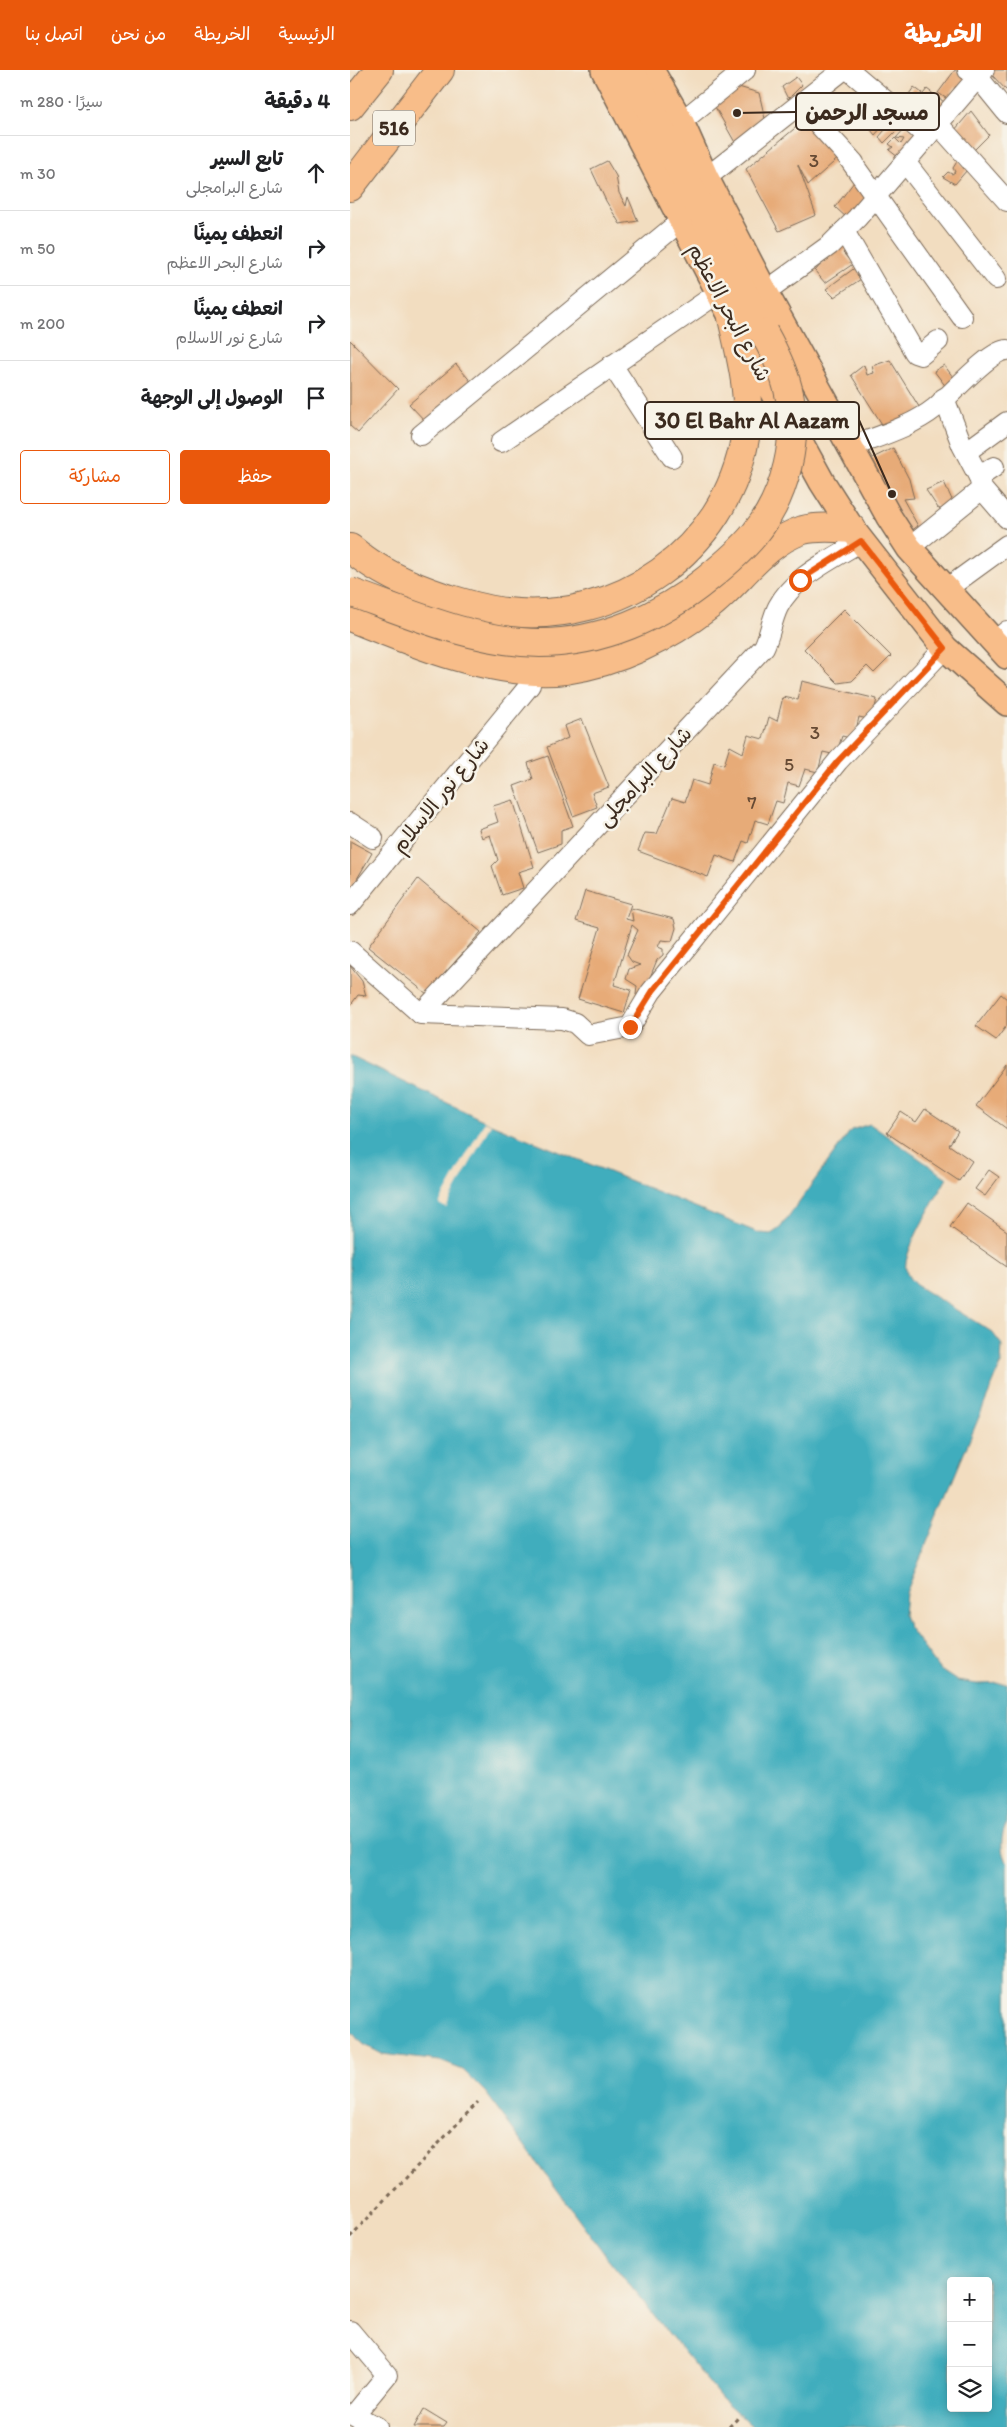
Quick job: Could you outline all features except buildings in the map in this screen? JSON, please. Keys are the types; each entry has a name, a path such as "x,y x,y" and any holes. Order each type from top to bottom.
{"highway":[{"name":"516","path":"350,106 379,70"},
{"name":"516","path":"350,187 440,70"},
{"path":"350,592 474,635 507,641 540,643 574,640 607,632 639,621 669,606 718,569 754,535 771,509 783,481 790,451 792,420 788,390 778,360 630,70"},
{"path":"350,548 361,558 394,577 427,592 467,604 506,612 546,613 587,607 625,594 660,574 685,553 707,528 724,500 737,470 745,438 748,405 745,372 732,318"},
{"path":"350,617 401,638 482,663 523,670 565,670 607,660 647,645 679,627 710,605 782,540 804,530 827,527 857,535"}],"main road":[{"name":"شارع البحر الاعظم","path":"604,70 718,293 822,482 857,535 945,648 1007,703"},
{"name":"شارع البحر الاعظم","path":"651,70 681,122 706,178 765,292 889,517 908,548 945,590 1002,643"}],"street":[{"path":"681,122 744,70"},
{"path":"706,178 842,70"},
{"path":"849,70 932,130 1007,201"},
{"path":"765,292 799,269 844,230 932,130 976,72 1007,112"},
{"path":"800,104 845,153 878,193 962,317"},
{"path":"905,162 996,279"},
{"path":"422,435 682,220"},
{"path":"844,230 915,353 921,355 938,342"},
{"path":"501,442 718,293"},
{"path":"851,448 922,418 992,358 1002,350 1007,350"},
{"path":"612,365 672,457"},
{"path":"944,398 966,452 1005,509"},
{"path":"966,452 1007,422"},
{"path":"908,548 985,478"},
{"name":"شارع البرامجلى","path":"421,1014 764,647 777,609 786,594 800,580 857,535"},
{"path":"945,590 1006,547"},
{"path":"350,951 421,1014 562,1018 575,1023 588,1035 630,1027 652,992 838,761 945,648"},
{"name":"شارع نور الاسلام","path":"350,905 530,685"},
{"path":"350,823 373,838"},
{"path":"350,2330 386,2374 354,2415 377,2427"}],"path":[{"path":"350,2237 478,2102"},
{"path":"729,2427 738,2418"}],"water":[{"path":"350,1056 491,1124 759,1233 771,1234 780,1228 851,1130 870,1124 947,1178 909,1250 906,1261 908,1276 916,1285 992,1332 1002,1345 1001,1364 906,1593 904,1615 908,1626 939,1669 957,1681 977,1684 1007,1683 1007,1823 1003,1833 1002,1844 1007,1864 1007,2427 753,2427 722,2399 606,2256 486,2093 463,2070 440,2061 382,2054 363,2044 350,2029"}],"pier":[{"path":"485,1121 491,1124 446,1208 439,1204"}],"place":[{"name":"مسجد الرحمن","path":"737,113"},
{"name":"30 El Bahr Al Aazam","path":"892,494"}],"route":[{"path":"630,1027 652,992 838,761 945,648 861,541 800,580"}]}
